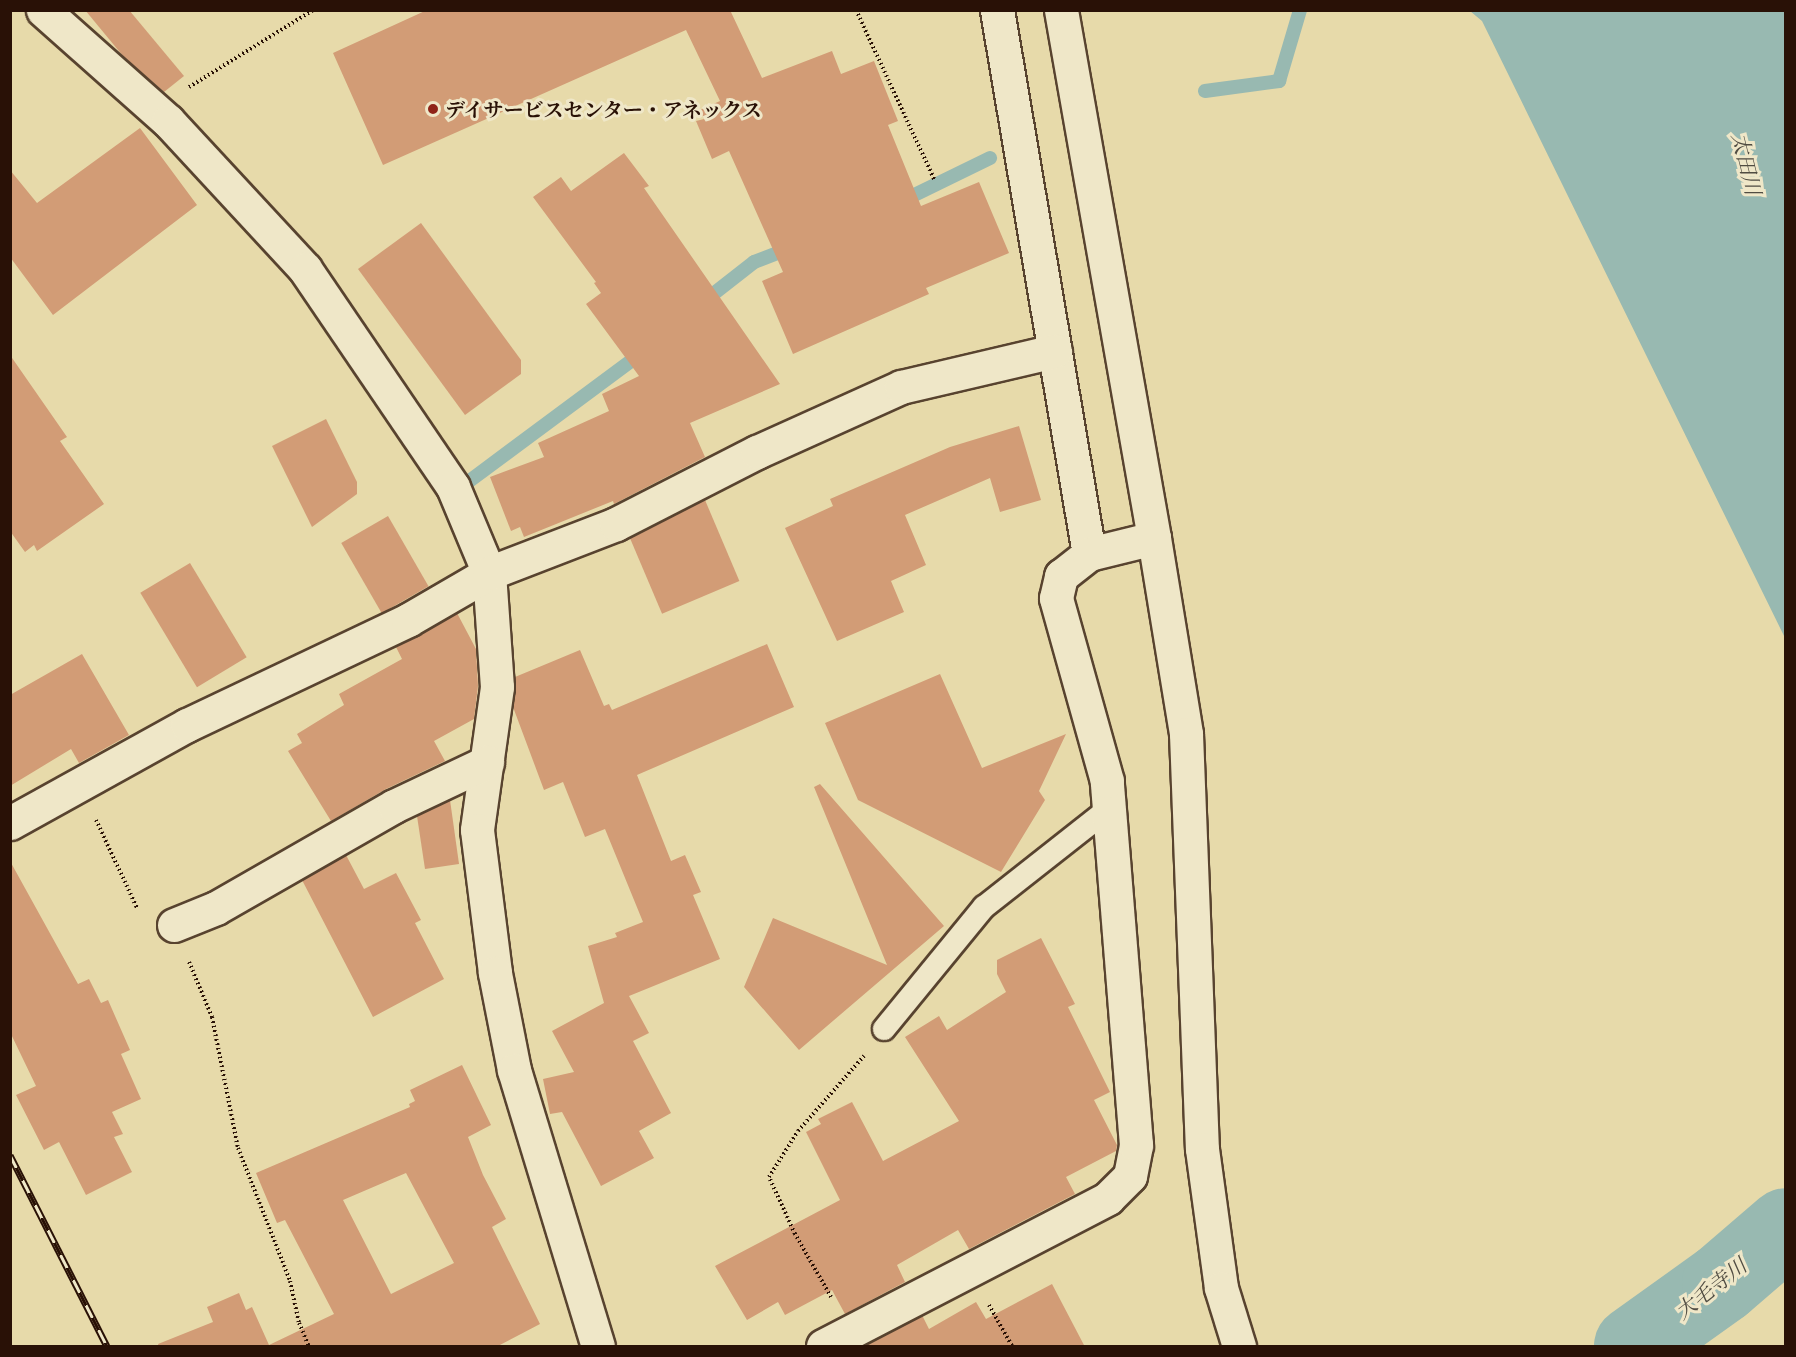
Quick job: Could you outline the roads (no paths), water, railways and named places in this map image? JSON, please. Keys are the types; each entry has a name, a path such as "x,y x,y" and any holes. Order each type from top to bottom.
{"street":[{"path":"43,10 168,121 305,269 453,487 489,573 497,687 477,830 495,973 514,1070 598,1347"},
{"path":"997,10 1089,554"},
{"path":"1061,10 1154,538 1186,735 1202,1149 1221,1288 1239,1347"},
{"path":"10,823 187,725 408,620 489,573 616,524 757,453 902,387 1055,351"},
{"path":"823,1347 971,1272 1108,1198 1130,1176 1136,1145 1107,781 1056,598 1061,576 1089,554 1154,538"},
{"path":"174,925 216,908 394,806 487,762"}],"lane":[{"path":"884,1029 984,907 1110,808"}],"water":[{"name":"太田川","path":"1470,11 1785,11 1785,638 1482,21"}],"waterway":[{"path":"1205,91 1279,81 1300,10"},
{"path":"902,201 990,158"},
{"path":"703,302 754,262 790,248"},
{"path":"468,482 642,353"},
{"name":"大毛寺川","path":"1634,1346 1722,1283 1786,1228"}],"railway":[{"path":"10,1155 107,1346"}],"place":[{"name":"デイサービスセンター・アネックス","path":"433,109"}]}
